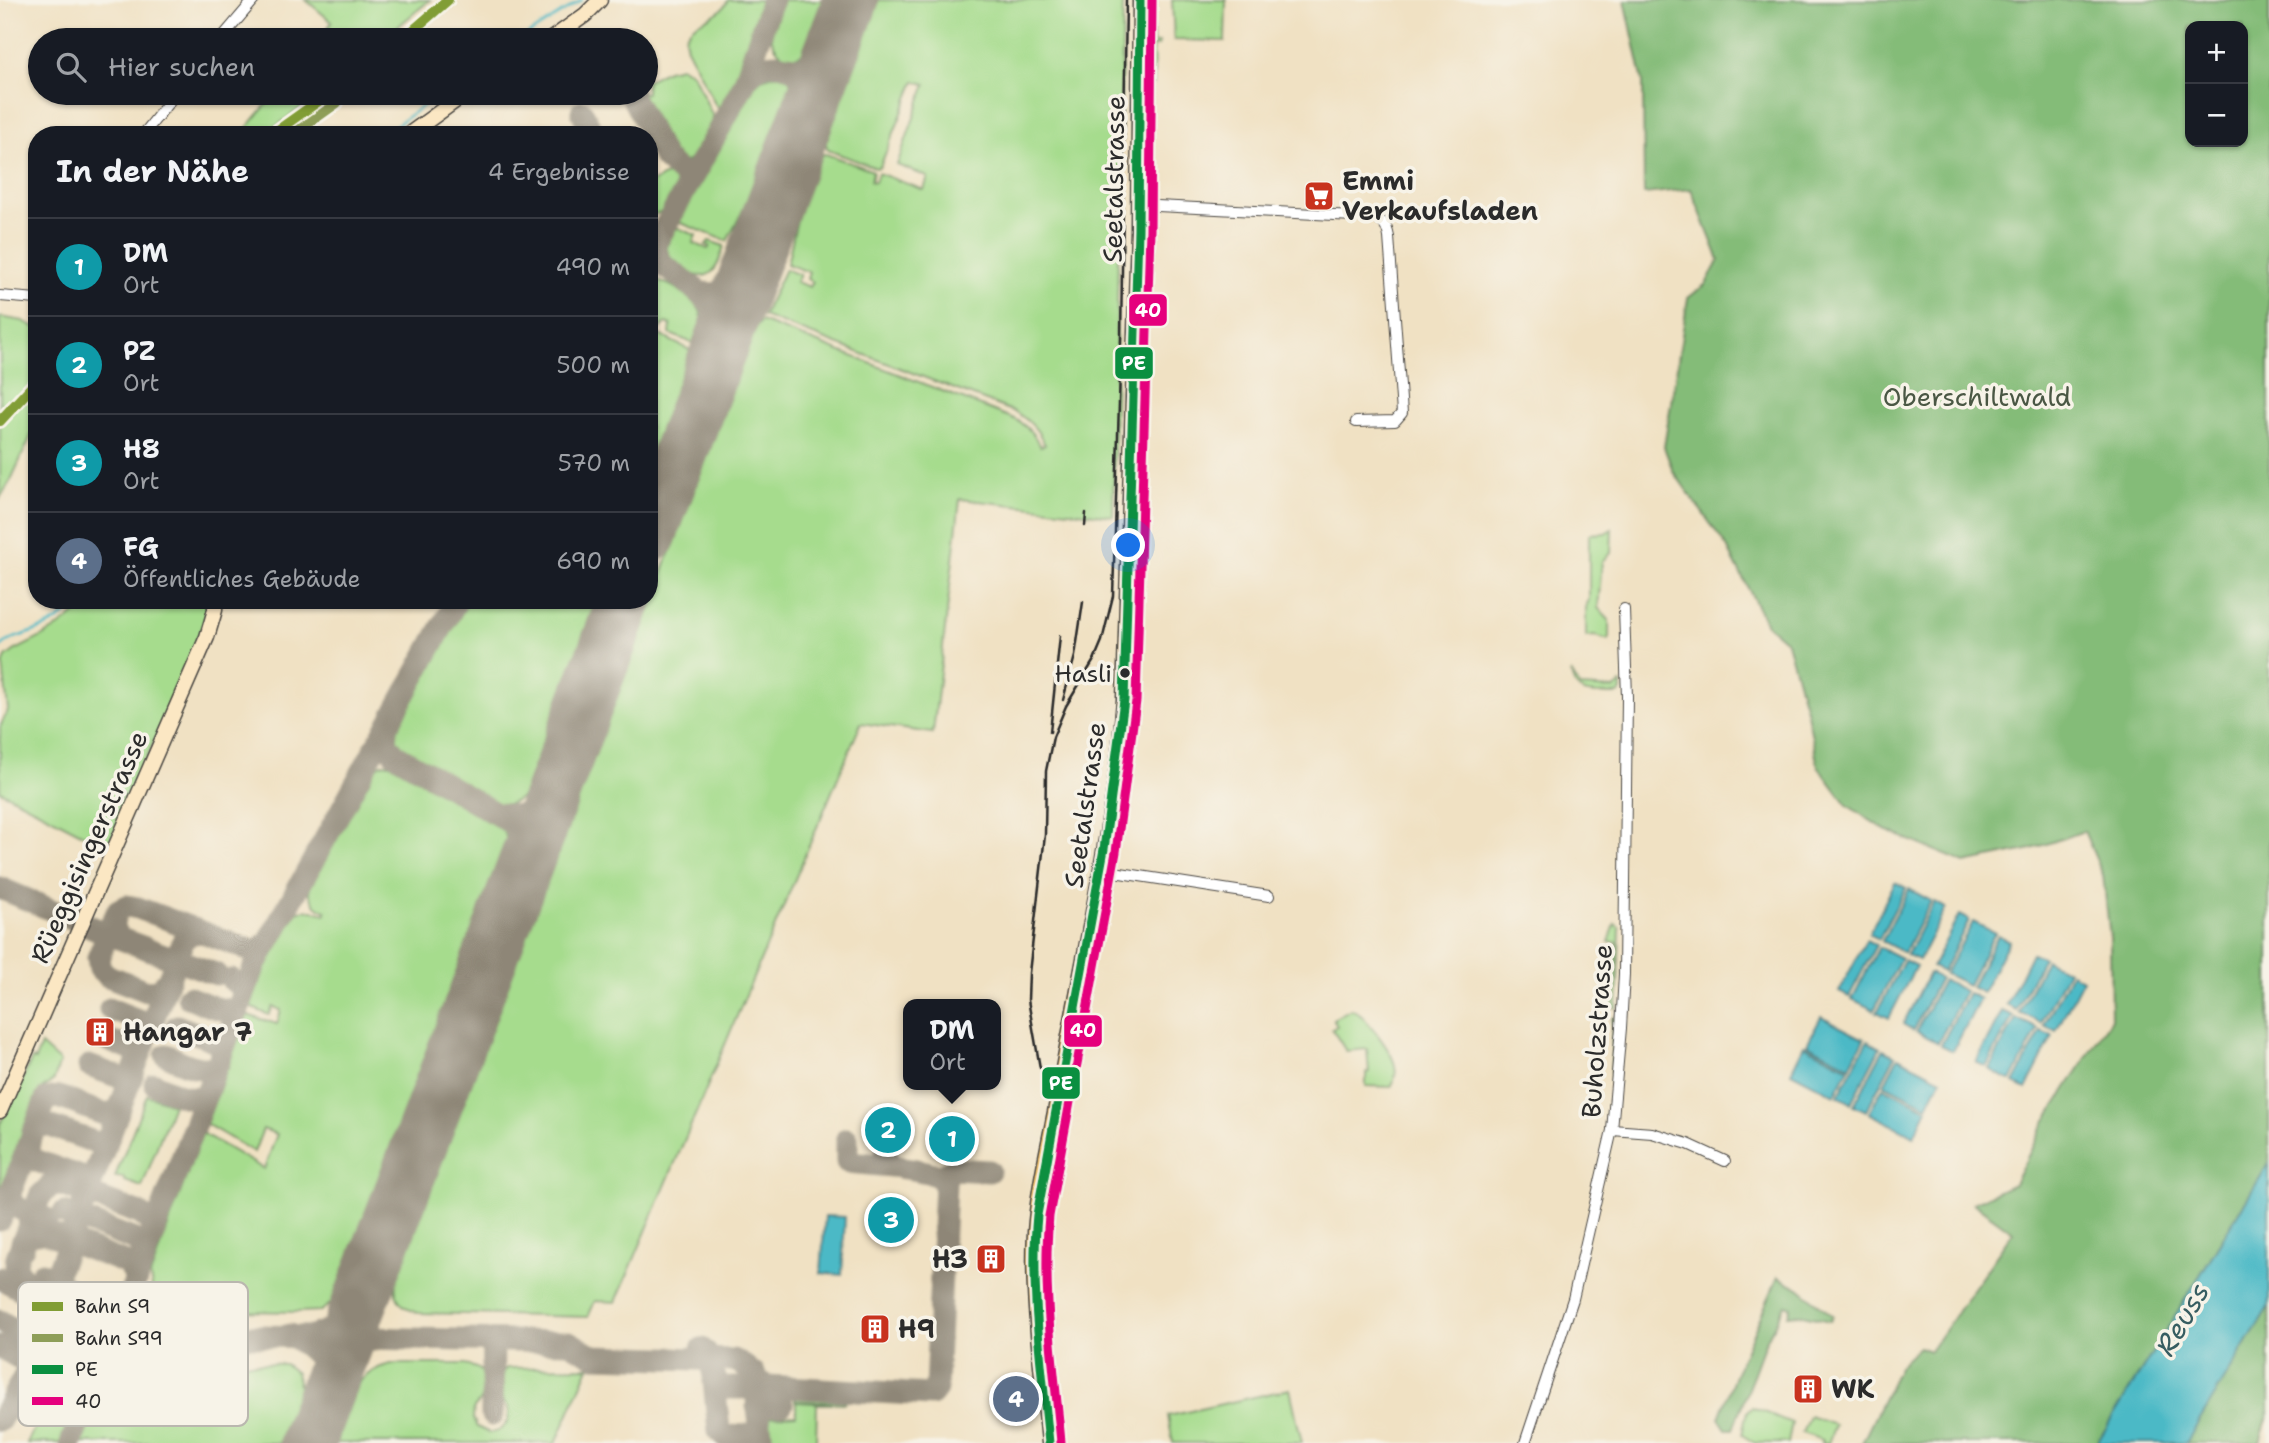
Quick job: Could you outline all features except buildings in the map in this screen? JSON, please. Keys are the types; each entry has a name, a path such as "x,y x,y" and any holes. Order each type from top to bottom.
{"main road":[{"name":"Seetalstrasse","path":"1048,1443 1035,1284 1035,1231 1078,984 1101,870 1119,761 1124,700 1138,205 1140,0"},
{"path":"565,28 598,2"},
{"path":"420,126 449,105"},
{"name":"Rüeggisingerstrasse","path":"0,1111 207,637 215,609"}],"street":[{"path":"230,28 254,0"},
{"path":"150,126 167,105"},
{"path":"1138,205 1373,217 1381,220 1387,227 1389,237 1402,412 1395,421 1356,422"},
{"path":"0,296 28,298"},
{"name":"Buholzstrasse","path":"1525,1443 1573,1299 1612,1130 1623,974 1627,697 1624,609"},
{"path":"1101,870 1269,896"},
{"path":"1612,1130 1652,1133 1688,1144 1725,1161"}],"green space":[{"path":"306,0 430,0 396,28 328,28 332,22"},
{"path":"728,0 765,0 740,76 725,107 720,108 715,104 687,48 685,38 693,26 719,12"},
{"path":"778,0 825,0 805,53 793,58 785,57 778,51 772,37 772,23"},
{"path":"878,0 1123,0 1113,516 960,499 933,733 861,723 616,1302 595,1301 588,1317 418,1313 401,1304 398,1299 398,1275 648,609 658,609 658,584 753,331 761,321 1012,418 1029,429 1040,446 1045,445 1033,426 1015,412 763,316 785,269 800,275 796,282 810,287 813,282 807,279 809,272 787,264 799,211 821,155 826,154 873,171 871,181 875,182 878,173 924,190 928,177 897,165 926,84 915,81 880,167 876,168 828,150 825,141"},
{"path":"1143,0 1151,0 1153,43 1159,43 1158,46 1153,46 1154,83 1147,85"},
{"path":"1172,0 1226,0 1225,41 1174,40"},
{"name":"Oberschiltwald","path":"1625,0 2269,0 2269,1163 2097,1443 1862,1443 1900,1365 1919,1347 1930,1351 2013,1232 1973,1203 2014,1184 2045,1122 2111,1019 2110,938 2103,875 2084,831 2032,849 1965,863 1885,830 1847,805 1818,766 1807,713 1787,642 1767,625 1727,547 1673,471 1664,447 1688,298 1706,284 1719,260 1691,189 1644,194 1643,82"},
{"path":"681,67 691,72 715,121 698,156 686,162 673,159 667,154 658,136 658,126 653,126 642,105 658,105 658,75"},
{"path":"781,73 790,81 789,93 751,195 727,241 678,222 677,218 747,92 761,79"},
{"path":"266,105 305,105 276,126 248,126"},
{"path":"666,175 676,177 680,185 665,210 658,213 658,179"},
{"path":"677,228 696,235 693,243 708,249 710,246 706,245 709,241 724,246 712,272 700,276 686,271 674,262 667,251 666,243 671,229"},
{"path":"658,282 674,287 689,297 700,310 702,317 695,344 670,334 671,325 666,323 660,329"},
{"path":"0,317 28,324 28,443 0,498"},
{"path":"658,334 692,351 658,441"},
{"path":"1612,529 1611,553 1602,561 1598,608 1609,620 1609,640 1595,636 1586,637 1589,534 1605,533"},
{"path":"80,609 207,609 194,650 108,847 0,791 0,727 8,710 3,665 6,657"},
{"path":"460,609 595,609 526,792 516,801 508,804 494,803 405,752 396,738 397,721"},
{"path":"1571,672 1580,687 1614,689 1621,684 1621,692 1594,694 1581,691 1573,681"},
{"path":"384,763 401,766 497,821 506,836 506,844 334,1301 321,1311 248,1311 248,1282 151,1282 150,1276 202,1133 264,1169 277,1134 263,1129 254,1152 206,1124 247,1015 277,1024 281,1010 273,1007 269,1015 250,1007 263,972 281,929 294,913 306,910 326,914 312,899 309,881 369,773"},
{"path":"1615,924 1620,928 1617,1008 1613,1007 1617,942 1609,942"},
{"path":"1351,1009 1370,1025 1389,1052 1396,1072 1391,1087 1366,1086 1366,1073 1369,1072 1367,1049 1346,1051 1332,1029 1337,1026 1333,1019"},
{"path":"1617,1017 1612,1081 1611,1082 1612,1018"},
{"path":"41,1045 60,1062 54,1080 42,1089 0,1200 0,1124"},
{"path":"147,1095 173,1104 142,1187 125,1181 125,1178 115,1177"},
{"path":"1778,1277 1799,1288 1833,1316 1830,1321 1798,1314 1788,1315 1791,1307 1785,1305 1765,1343 1733,1429 1726,1429 1719,1418"},
{"path":"2269,1306 2269,1412 2260,1443 2186,1443"},
{"path":"248,1363 285,1364 296,1373 300,1390 280,1443 78,1443 85,1426 248,1426"},
{"path":"391,1364 465,1364 479,1369 484,1374 485,1396 474,1408 473,1418 477,1427 490,1433 503,1428 508,1421 508,1407 498,1397 502,1372 507,1368 589,1367 556,1443 333,1443 346,1405 358,1384 366,1375"},
{"path":"1290,1389 1302,1443 1173,1443 1168,1416"},
{"path":"795,1397 846,1398 845,1403 795,1401"},
{"path":"796,1402 832,1404 817,1404 816,1441 799,1443 799,1439 769,1442 767,1417 796,1415"},
{"path":"1752,1407 1792,1423 1788,1443 1755,1443 1742,1435 1747,1411"},
{"path":"1809,1416 1835,1425 1828,1443 1821,1443 1822,1440 1802,1433"},
{"path":"36,1426 70,1426 64,1443 27,1443"}],"water":[{"path":"1895,882 1906,888 1879,939 1869,934"},
{"path":"1909,889 1931,901 1904,953 1882,941"},
{"path":"1934,902 1946,908 1919,960 1907,955"},
{"path":"1959,915 1969,920 1943,972 1932,967"},
{"path":"1973,922 1995,933 1968,985 1945,974"},
{"path":"1998,935 2009,941 1982,993 1971,987"},
{"path":"1866,940 1876,945 1849,997 1839,992"},
{"path":"1879,947 1901,958 1874,1010 1852,999"},
{"path":"2032,953 2043,958 2016,1010 2006,1005"},
{"path":"1904,960 1916,966 1889,1018 1877,1012"},
{"path":"2046,960 2068,971 2041,1023 2019,1012"},
{"path":"1929,973 1940,978 1913,1030 1903,1024"},
{"path":"2071,973 2083,979 2056,1031 2044,1025"},
{"path":"1943,980 1965,991 1938,1043 1916,1031"},
{"path":"1968,993 1980,999 1953,1051 1941,1045"},
{"path":"2002,1011 2013,1016 1986,1067 1976,1062"},
{"path":"1821,1017 1864,1039 1850,1066 1807,1044"},
{"path":"2016,1018 2038,1029 2011,1081 1989,1069"},
{"path":"2041,1031 2053,1036 2026,1089 2014,1083"},
{"path":"1867,1041 1880,1048 1851,1103 1838,1096"},
{"path":"1804,1045 1849,1068 1835,1095 1791,1072"},
{"path":"1883,1050 1895,1056 1866,1111 1854,1105"},
{"path":"1898,1057 1941,1079 1927,1106 1884,1084"},
{"path":"1883,1087 1927,1109 1914,1136 1869,1113"},
{"name":"Reuss","path":"2269,1163 2269,1306 2186,1443 2097,1443"},
{"path":"825,1216 845,1217 842,1275 821,1273"}],"waterway":[{"path":"538,28 582,0"},
{"path":"395,126 424,105"},
{"path":"0,647 14,638 51,624 71,609"}],"taxiway":[{"path":"658,240 744,84 772,0"},
{"path":"788,66 814,64 833,46"},
{"path":"746,80 763,66 772,64 791,68 805,83 809,94 807,116"},
{"path":"636,105 648,126"},
{"path":"582,112 589,126"},
{"path":"658,146 665,159 685,177 686,188"},
{"path":"658,255 663,265 701,293 721,294 735,288 747,277"},
{"path":"696,291 718,315 722,329 721,346"},
{"path":"135,1282 254,968 452,609"},
{"path":"387,727 386,743 395,754 513,824 521,837 524,850 520,879"},
{"path":"501,814 516,816 529,813 541,806 551,795"},
{"path":"0,888 101,931 110,928"},
{"path":"167,981 159,990 147,991 108,976 100,969 98,958 118,910 127,906 138,908 250,950 259,949 266,944"},
{"path":"112,922 114,931 121,939 216,974"},
{"path":"54,1282 183,941 189,934 201,932"},
{"path":"188,997 217,1008 232,1009 237,1007 242,998 240,988 232,980"},
{"path":"110,1009 151,1025"},
{"path":"177,1026 216,1041 221,1055"},
{"path":"99,1037 140,1053"},
{"path":"166,1055 200,1068 214,1066 219,1062"},
{"path":"89,1066 130,1081"},
{"path":"155,1084 196,1098 208,1091"},
{"path":"0,1220 46,1099 59,1097 106,1115 114,1113 120,1107"},
{"path":"33,1132 39,1126 47,1125 97,1143 103,1142 110,1135"},
{"path":"847,1139 847,1162 891,1166"},
{"path":"248,1336 569,1342 594,1356 733,1360 745,1366 767,1386 931,1395 936,1389 945,1183 927,1172 889,1165 886,1160 887,1143"},
{"path":"28,1145 28,1153 34,1160 84,1178"},
{"path":"946,1173 952,1169 989,1171"},
{"path":"31,1282 20,1275 16,1265 17,1257 40,1196 50,1186 62,1185 141,1214 150,1222 154,1235"},
{"path":"10,1194 11,1200 19,1208 47,1219"},
{"path":"64,1213 135,1240 142,1248 144,1259"},
{"path":"23,1247 22,1242 29,1234 44,1232 126,1263 134,1273 135,1282"},
{"path":"42,1273 56,1282"},
{"path":"0,1278 18,1288"},
{"path":"320,1333 344,1322 360,1302"},
{"path":"0,1321 18,1332"},
{"path":"290,1335 305,1345 322,1363 328,1388"},
{"path":"336,1368 351,1349 373,1340"},
{"path":"492,1415 493,1341"},
{"path":"0,1347 18,1357"},
{"path":"702,1349 709,1358 715,1379 721,1388 747,1388"},
{"path":"754,1373 762,1443"},
{"path":"714,1381 719,1431 727,1437 748,1435"},
{"path":"0,1420 18,1388"},
{"path":"757,1406 782,1404"},
{"path":"71,1443 77,1426"}],"runway":[{"path":"658,511 851,0"},
{"path":"307,1443 622,609"}],"railway":[{"path":"1040,1068 1028,1000 1045,835 1046,771 1053,737 1066,706 1094,660 1102,641 1113,596 1121,338 1126,0"},
{"path":"1085,526 1086,513"},
{"path":"1063,700 1075,656 1083,602"},
{"path":"1050,732 1060,636"}],"rail line":[{"name":"S9","path":"416,28 448,0"},
{"name":"S9","path":"284,126 313,105"},
{"name":"S99","path":"305,126 334,105"},
{"name":"S9","path":"0,421 28,391"}],"transit line":[{"name":"PE","path":"1049,1443 1036,1300 1037,1215 1104,849 1124,700 1138,230 1140,0"},
{"name":"40","path":"1061,1442 1048,1301 1049,1216 1116,852 1136,701 1150,230 1152,0"}],"place":[{"name":"Emmi Verkaufsladen","path":"1319,196"},
{"name":"Hasli","path":"1125,673"},
{"name":"Hangar 7","path":"100,1032"},
{"name":"PZ","path":"888,1130"},
{"name":"DM","path":"952,1139"},
{"name":"H8","path":"891,1220"},
{"name":"H3","path":"991,1259"},
{"name":"H9","path":"875,1329"},
{"name":"WK","path":"1808,1389"},
{"name":"FG","path":"1016,1399"}]}
